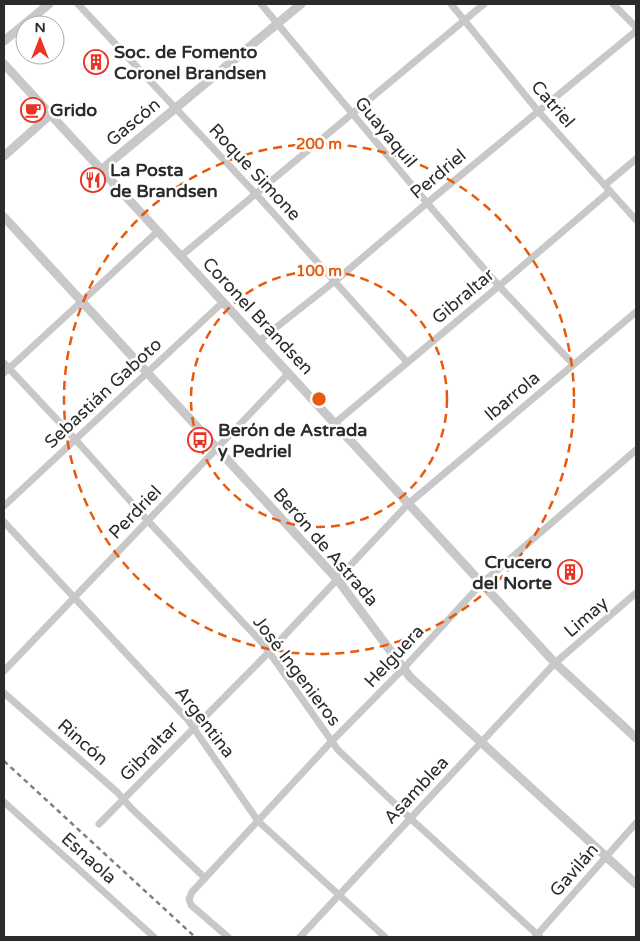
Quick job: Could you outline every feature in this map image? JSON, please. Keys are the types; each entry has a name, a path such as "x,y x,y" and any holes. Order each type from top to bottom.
{"street":[{"path":"4,42 50,4"},
{"name":"Roque Simone","path":"78,4 256,194 407,362"},
{"name":"Guayaquil","path":"261,4 351,113 499,286 574,364"},
{"name":"Gascón","path":"101,170 301,4"},
{"name":"Catriel","path":"451,4 538,111 636,220"},
{"path":"181,256 484,4"},
{"path":"614,4 636,27"},
{"name":"Perdriel","path":"259,341 335,281 636,31"},
{"name":"Coronel Brandsen","path":"4,64 555,663 636,738"},
{"path":"4,156 50,114"},
{"name":"Gibraltar","path":"335,423 499,286 607,188 636,159"},
{"name":"Berón de Astrada","path":"4,217 146,374 337,579 395,656 403,670 636,884"},
{"path":"5,368 158,232"},
{"name":"Sebastián Gaboto","path":"4,506 223,302"},
{"name":"Ibarrola","path":"408,504 636,312"},
{"name":"José Ingenieros","path":"5,368 75,439 269,652 332,742 410,818 538,936"},
{"name":"Perdriel","path":"4,671 288,374"},
{"name":"Helguera","path":"228,937 191,905 189,899 192,892 332,742 403,670 481,584 636,450"},
{"name":"Gibraltar","path":"99,824 269,652 408,504"},
{"name":"Argentina","path":"4,522 193,727 258,821 385,937"},
{"name":"Limay","path":"555,663 636,593"},
{"name":"Asamblea","path":"300,937 555,663"},
{"name":"Rincón","path":"4,693 110,786 205,878"},
{"name":"Esnaola","path":"4,802 154,937"},
{"name":"Gavilán","path":"538,936 636,823"}],"railway":[{"path":"4,761 195,937"}],"place":[{"name":"Soc. de Fomento Coronel Brandsen","path":"96,62"},
{"name":"Grido","path":"33,110"},
{"name":"La Posta de Brandsen","path":"93,180"},
{"name":"Berón de Astrada y Pedriel","path":"200,440"},
{"name":"Crucero del Norte","path":"570,572"}]}
